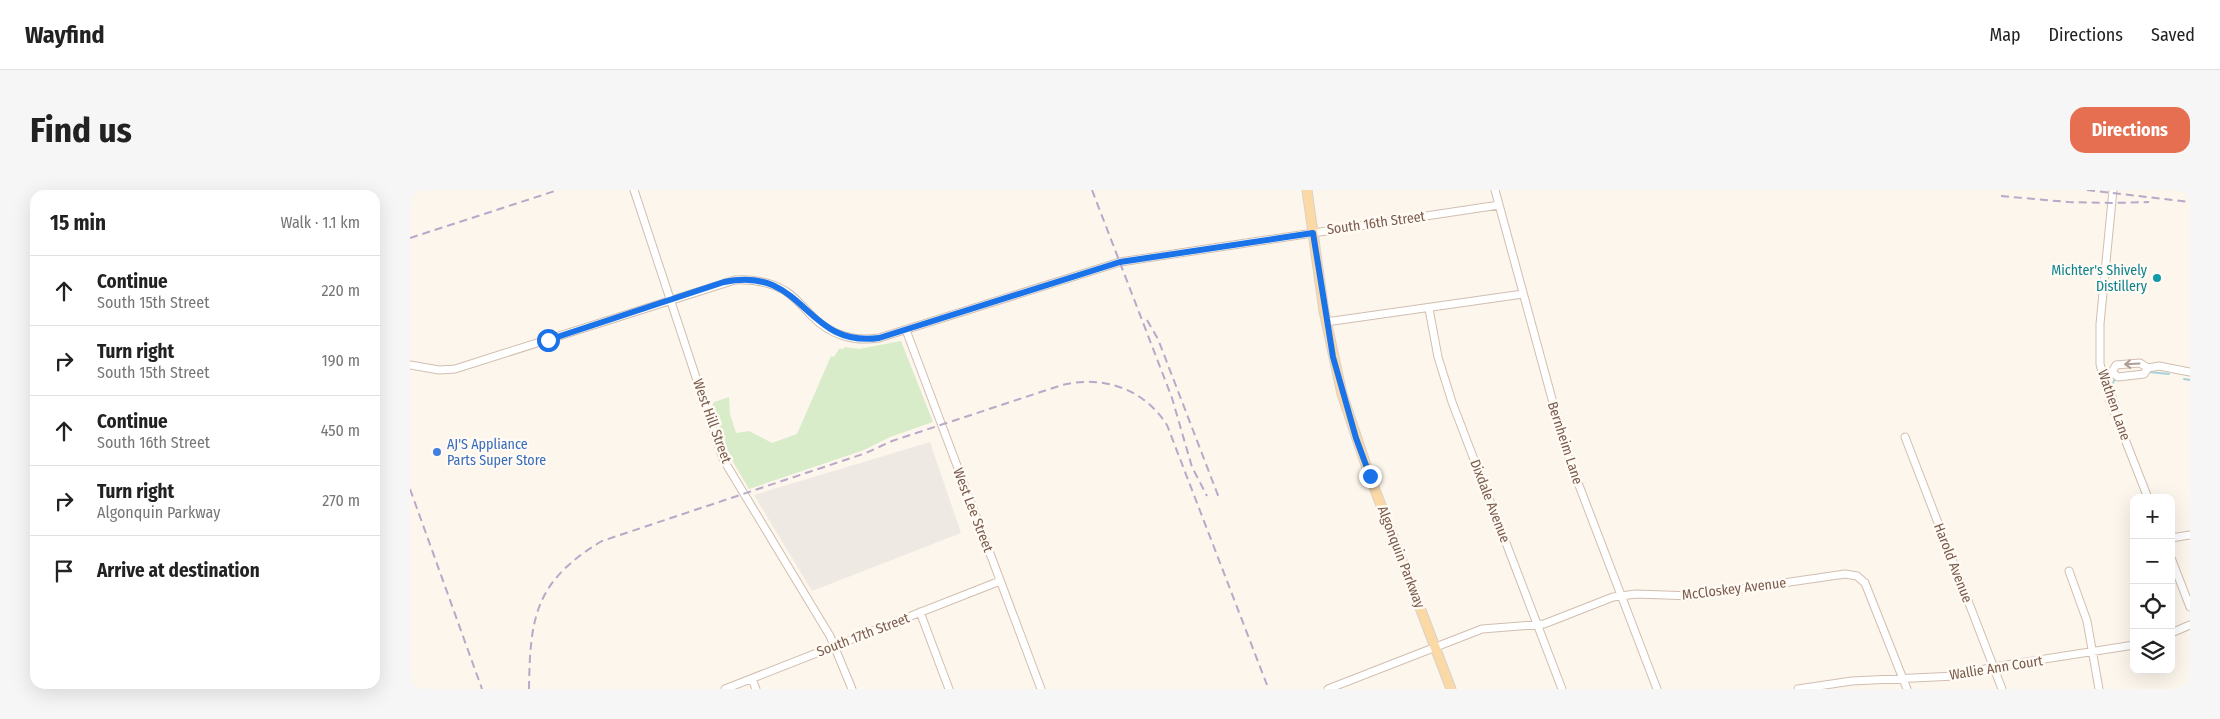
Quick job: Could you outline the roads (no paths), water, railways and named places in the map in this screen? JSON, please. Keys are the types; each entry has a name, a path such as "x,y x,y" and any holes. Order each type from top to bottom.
{"main road":[{"name":"Algonquin Parkway","path":"1307,190 1326,322 1342,394 1356,438 1451,689"}],"street":[{"name":"West Hill Street","path":"634,190 724,459 835,645 852,689"},
{"name":"Bernheim Lane","path":"1495,190 1564,446 1657,689"},
{"name":"Wathen Lane","path":"2113,190 2099,352 2102,373 2110,401 2146,494"},
{"name":"South 16th Street","path":"410,365 439,370 455,369 735,280 758,280 774,285 789,293 820,324 840,335 867,340 906,330 1120,262 1499,204"},
{"path":"1326,322 1429,309 1523,294"},
{"name":"Dixdale Avenue","path":"1429,309 1438,357 1452,402 1562,689"},
{"name":"West Lee Street","path":"906,330 1042,689"},
{"path":"2112,372 2116,365 2140,363 2148,368 2159,366 2190,372"},
{"path":"2102,373 2112,372 2118,377 2144,374 2148,368"},
{"name":"Harold Avenue","path":"1904,437 2002,689"},
{"path":"2175,538 2190,536"},
{"path":"2175,568 2190,607"},
{"path":"2069,571 2087,621 2099,689"},
{"name":"McCloskey Avenue","path":"1328,689 1482,629 1538,625 1622,595 1693,596 1845,574 1857,576 1865,583 1902,677"},
{"name":"South 17th Street","path":"725,689 1000,581"},
{"path":"920,612 949,689"},
{"path":"2175,631 2190,625"},
{"name":"Wallie Ann Court","path":"1798,689 1852,681 1902,677 1955,676 2130,646"},
{"path":"1902,677 1907,689"},
{"path":"752,678 756,689"}],"waterway":[{"path":"2149,372 2169,374"},
{"path":"2115,378 2112,386 2119,406"},
{"path":"2184,379 2190,380"}],"railway":[{"path":"410,238 558,190"},
{"path":"1092,190 1172,398 1192,467 1207,496"},
{"path":"2087,190 2190,202"},
{"path":"2001,196 2068,202 2149,202"},
{"path":"1147,320 1158,339 1219,498"},
{"path":"529,689 531,641 541,603 550,586 562,571 602,541 866,453 892,441 1062,385 1078,382 1108,384 1135,394 1147,402 1167,425 1267,685"},
{"path":"410,489 482,689"}],"place":[{"name":"Michter's Shively Distillery","path":"2157,278"},
{"name":"AJ'S Appliance Parts Super Store","path":"437,452"}]}
